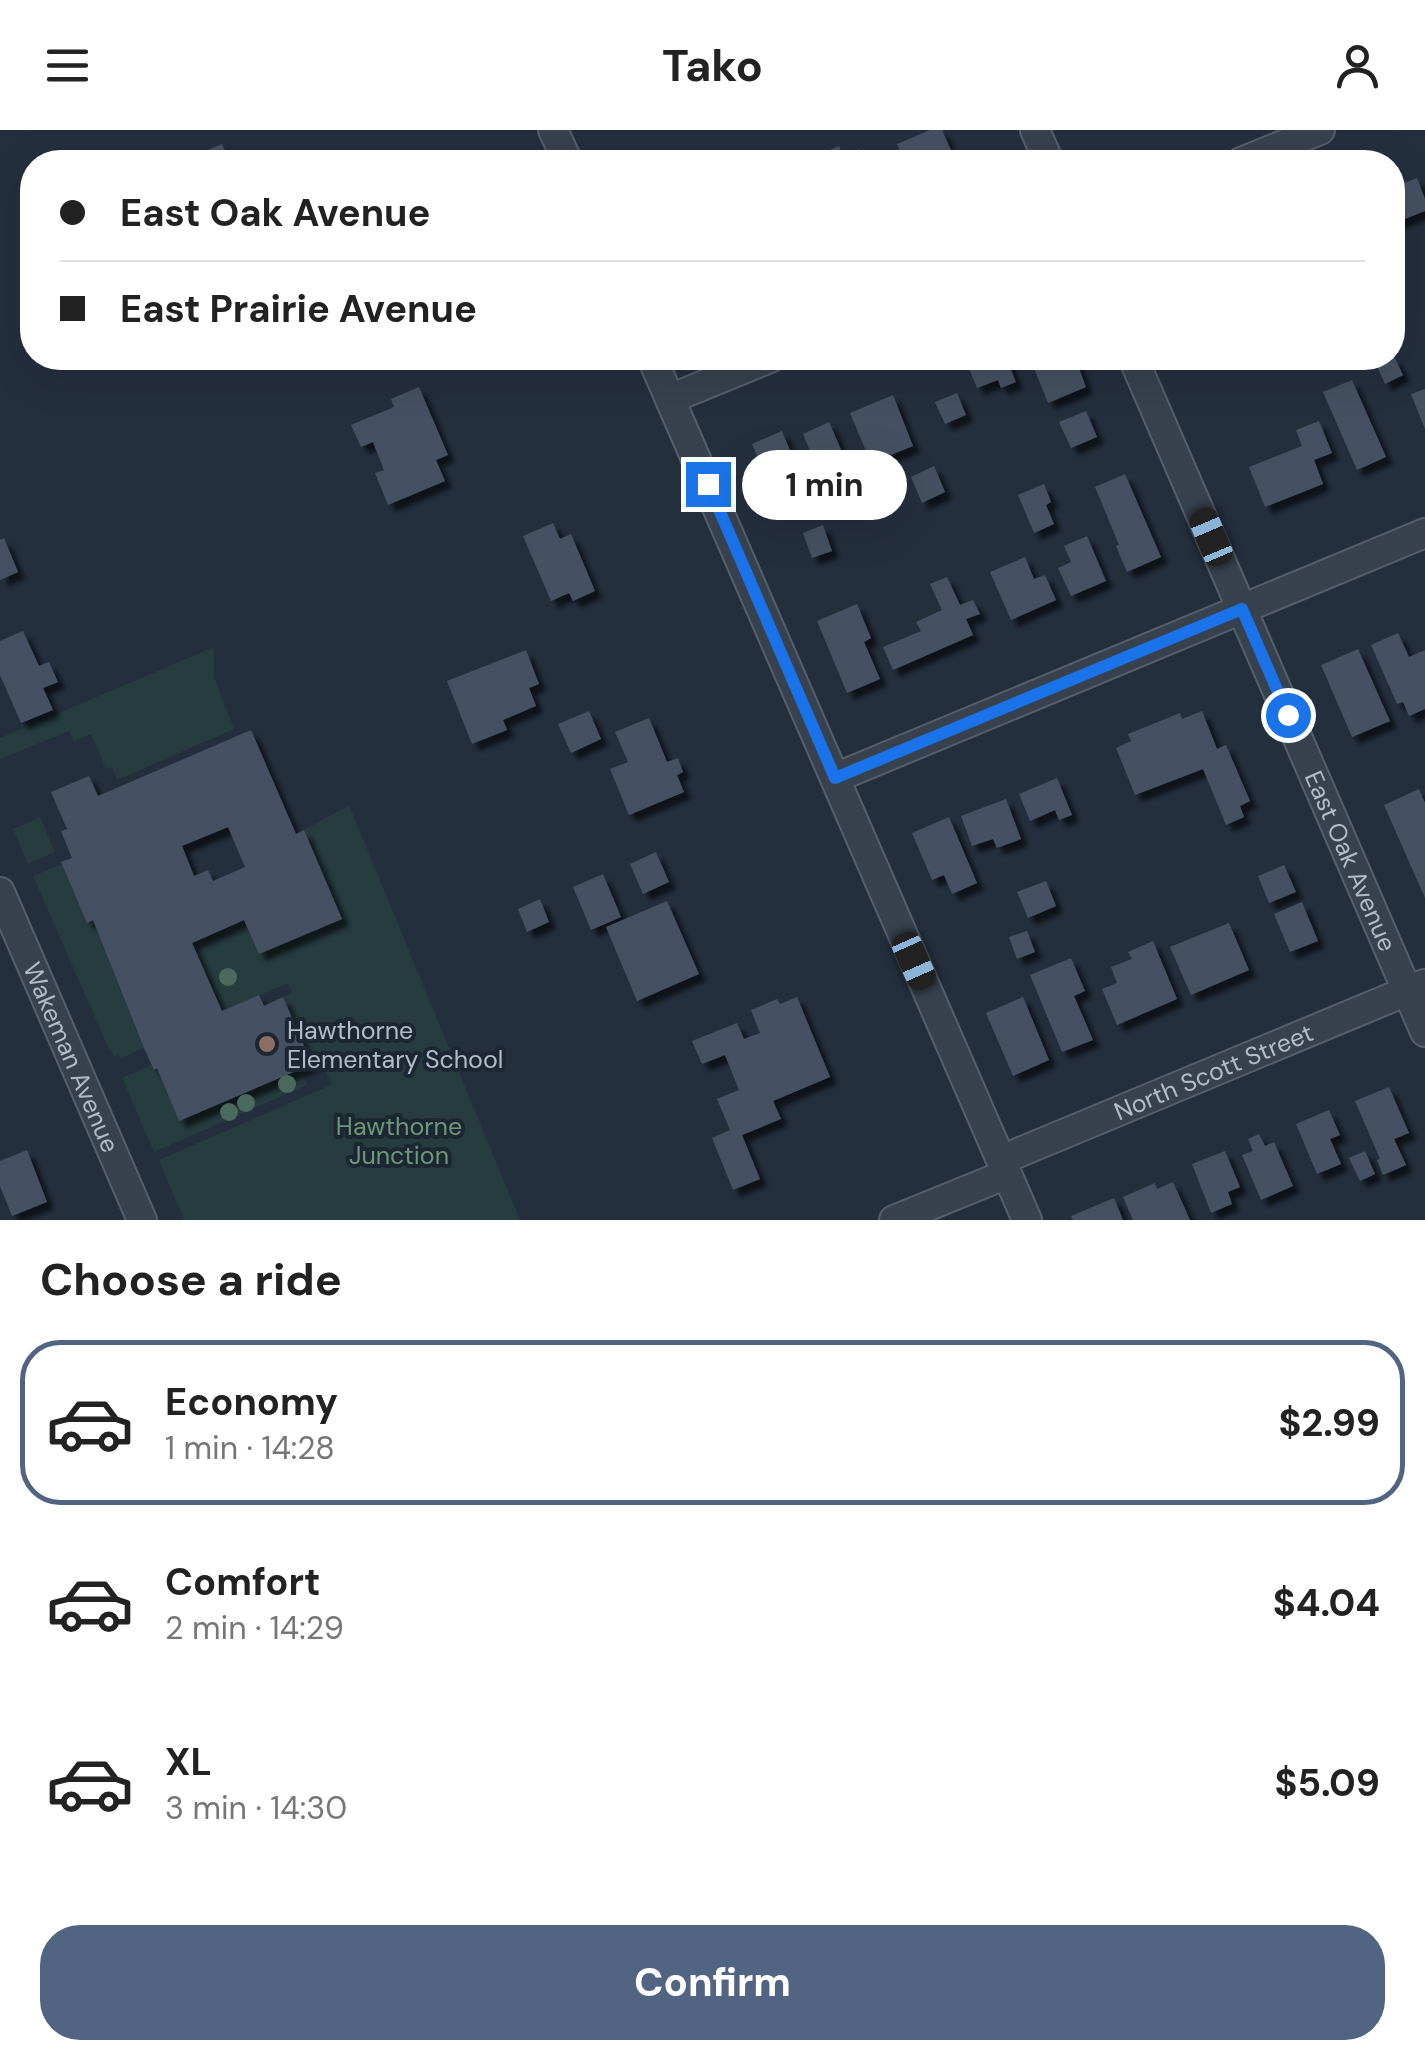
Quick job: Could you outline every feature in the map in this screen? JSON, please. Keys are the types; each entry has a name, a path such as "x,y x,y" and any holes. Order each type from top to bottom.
{"street":[{"path":"1271,150 1320,130"},
{"path":"657,370 1027,1220"},
{"path":"670,399 741,370"},
{"name":"East Oak Avenue","path":"1139,370 1242,609 1416,987 1425,1032"},
{"path":"835,778 1425,533"},
{"name":"Wakeman Avenue","path":"0,892 142,1220"},
{"name":"North Scott Street","path":"894,1220 1004,1167 1416,987"}],"green space":[{"path":"214,647 214,677 234,729 117,780 112,767 106,769 91,734 74,741 69,731 0,759 0,738"},
{"name":"Hawthorne Junction","path":"349,805 520,1220 184,1220 159,1160 331,1085 324,1065 303,1074 307,1085 154,1152 122,1078 152,1065 157,1068 179,1120 312,1064 283,997 292,993 288,983 222,1011 192,943 244,920 260,954 342,919 304,830"},
{"path":"40,817 55,852 28,864 13,829"},
{"path":"62,864 87,922 93,920 144,1048 121,1058 109,1049 33,876"}],"building":[{"path":"930,130 942,130 951,150 900,150 897,144"},
{"path":"1417,178 1425,211 1405,219 1405,183"},
{"path":"970,370 1011,370 1016,382 1001,388 998,380 977,388"},
{"path":"1035,370 1080,370 1086,387 1048,403"},
{"path":"1379,370 1401,370 1403,375 1385,384"},
{"path":"1352,380 1386,457 1357,470 1323,392"},
{"path":"419,387 448,455 436,460 445,481 388,505 375,473 384,470 373,442 361,447 351,425 394,407 391,399"},
{"path":"1425,389 1425,429 1411,394"},
{"path":"957,393 966,415 945,424 935,402"},
{"path":"893,395 913,446 871,463 850,413"},
{"path":"1086,411 1097,437 1071,448 1059,422"},
{"path":"1319,421 1332,453 1314,460 1323,484 1265,507 1249,467 1302,446 1296,430"},
{"path":"829,422 850,470 823,482 803,434"},
{"path":"782,431 810,499 788,508 773,473 766,476 752,444"},
{"path":"934,466 945,492 922,503 911,477"},
{"path":"1125,474 1161,557 1127,572 1095,487"},
{"path":"868,475 878,499 857,507 847,483"},
{"path":"1044,484 1051,502 1046,505 1054,524 1034,533 1018,495"},
{"path":"553,523 560,539 571,534 595,591 573,601 569,593 551,601 523,536"},
{"path":"823,525 832,551 812,558 803,533"},
{"path":"1087,536 1106,581 1071,596 1058,568 1071,562 1064,546"},
{"path":"4,538 18,572 0,580 0,540"},
{"path":"1025,557 1034,579 1045,575 1056,600 1011,620 990,572"},
{"path":"947,577 960,605 973,600 980,614 966,619 973,635 893,670 883,647 921,631 916,622 942,610 930,584"},
{"path":"857,604 871,638 864,642 880,679 847,693 817,621"},
{"path":"23,631 39,666 49,662 58,682 43,688 53,710 21,723 0,675 0,641"},
{"path":"1398,633 1409,657 1425,650 1425,709 1409,716 1403,702 1397,704 1371,645"},
{"path":"1358,649 1390,721 1352,737 1321,665"},
{"path":"526,650 539,684 529,688 536,706 503,720 507,730 472,744 447,681"},
{"path":"589,711 601,739 571,753 558,724"},
{"path":"1202,711 1217,749 1226,745 1250,801 1240,806 1244,817 1226,825 1203,769 1135,795 1116,748 1131,741 1128,734 1180,713 1182,719"},
{"path":"649,718 667,762 678,758 683,772 677,775 684,792 629,815 610,769 628,762 615,732"},
{"path":"251,730 296,834 304,830 342,919 259,954 244,920 192,943 222,1011 259,995 264,1006 283,997 312,1064 179,1121 157,1068 154,1070 144,1048 93,920 87,923 61,862 72,858 61,831 67,829 51,792 89,776 98,796","holes":["228,827 245,867 213,881 208,870 194,876 182,846"]},
{"path":"1057,778 1072,815 1059,820 1055,810 1030,821 1019,794"},
{"path":"1419,789 1425,803 1425,898 1384,805"},
{"path":"1006,799 1021,839 997,848 993,839 972,846 961,816"},
{"path":"949,817 977,883 952,894 944,875 932,880 912,833"},
{"path":"656,852 669,882 643,894 630,864"},
{"path":"1284,865 1296,892 1269,903 1258,876"},
{"path":"603,874 621,917 591,930 573,887"},
{"path":"1046,881 1056,906 1028,918 1017,892"},
{"path":"540,899 549,922 527,932 518,909"},
{"path":"667,901 699,974 637,1001 606,927"},
{"path":"1302,902 1318,941 1290,952 1274,914"},
{"path":"1229,923 1249,970 1191,995 1170,947"},
{"path":"1027,931 1035,952 1017,959 1009,937"},
{"path":"1153,941 1177,999 1117,1025 1102,989 1117,983 1111,967 1132,959 1128,952"},
{"path":"1071,958 1085,991 1074,996 1093,1040 1062,1052 1030,975"},
{"path":"797,997 830,1077 773,1101 781,1119 742,1135 760,1179 733,1190 712,1138 730,1130 717,1099 739,1090 725,1055 702,1064 692,1041 737,1023 744,1039 760,1033 751,1010 777,999 780,1004"},
{"path":"1023,997 1049,1060 1013,1076 986,1013"},
{"path":"1389,1087 1409,1133 1394,1139 1406,1165 1383,1175 1355,1101"},
{"path":"1329,1110 1340,1135 1330,1139 1341,1164 1317,1174 1296,1124"},
{"path":"1259,1134 1265,1146 1274,1142 1293,1186 1261,1200 1242,1155 1253,1151 1248,1139"},
{"path":"27,1150 47,1202 12,1216 0,1186 0,1161"},
{"path":"1225,1151 1240,1187 1228,1192 1232,1204 1211,1213 1192,1164"},
{"path":"1365,1151 1375,1174 1360,1181 1349,1158"},
{"path":"1173,1182 1190,1220 1133,1220 1123,1197 1155,1183 1157,1189"},
{"path":"1114,1198 1123,1220 1073,1220 1071,1216"}],"place":[{"name":"Hawthorne Elementary School","path":"267,1044"}],"route":[{"path":"708,484 835,778 1242,609 1288,715"}]}
